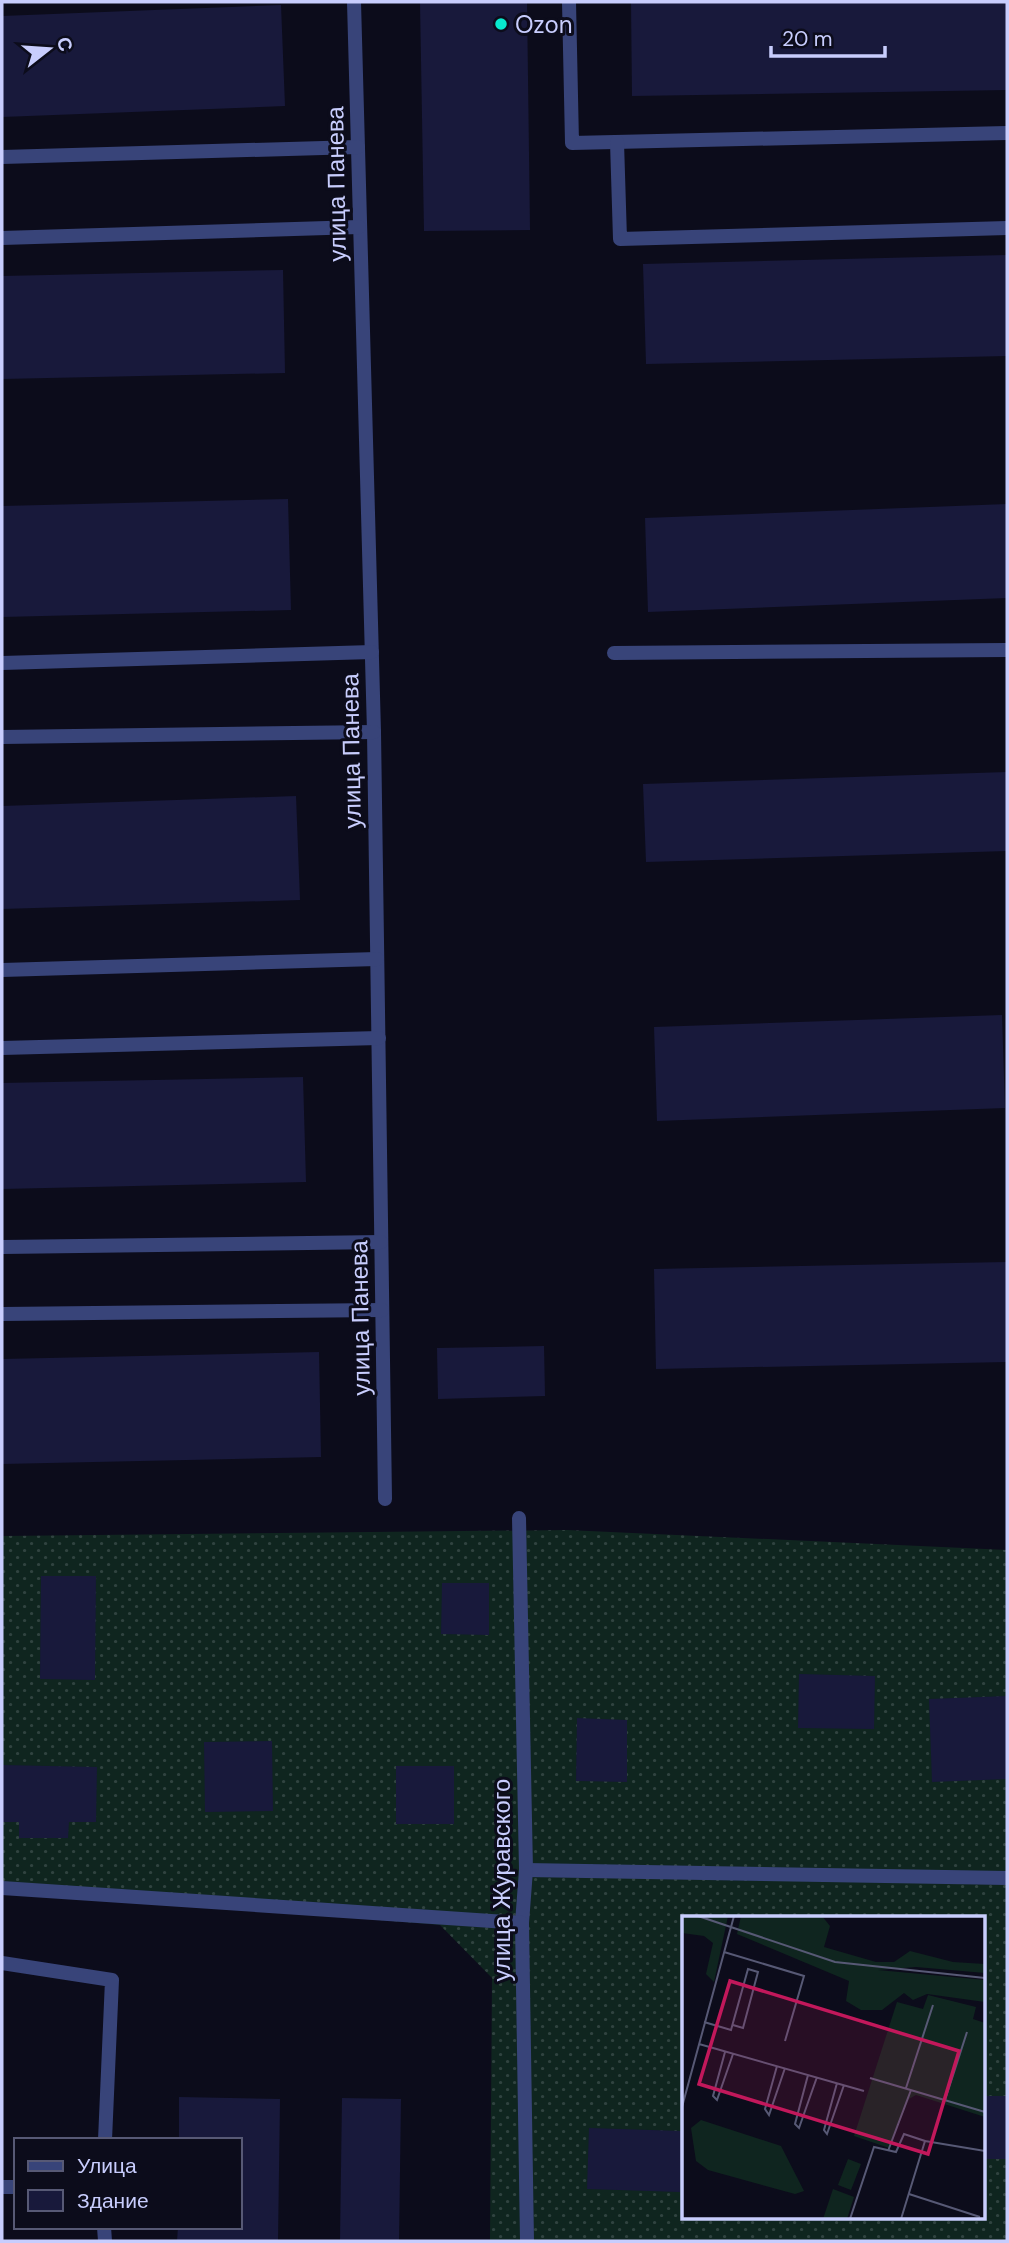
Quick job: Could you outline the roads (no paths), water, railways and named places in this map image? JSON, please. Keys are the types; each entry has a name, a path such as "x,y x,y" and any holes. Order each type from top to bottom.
{"street":[{"name":"улица Панева","path":"354,2 374,732 386,1499"},
{"path":"569,2 572,142 1007,133"},
{"path":"617,142 620,239 1007,228"},
{"path":"2,157 358,147"},
{"path":"2,238 359,227"},
{"path":"614,653 1007,650"},
{"path":"2,663 372,652"},
{"path":"2,737 374,732"},
{"path":"2,970 377,960"},
{"path":"2,1048 379,1038"},
{"path":"2,1247 382,1242"},
{"path":"2,1314 382,1310"},
{"name":"улица Журавского","path":"519,1518 526,1870 522,1923 527,2241"},
{"path":"526,1870 1007,1878"},
{"path":"2,1888 522,1923"},
{"path":"2,1963 112,1980 104,2138"}],"place":[{"name":"Ozon","path":"501,24"}]}
